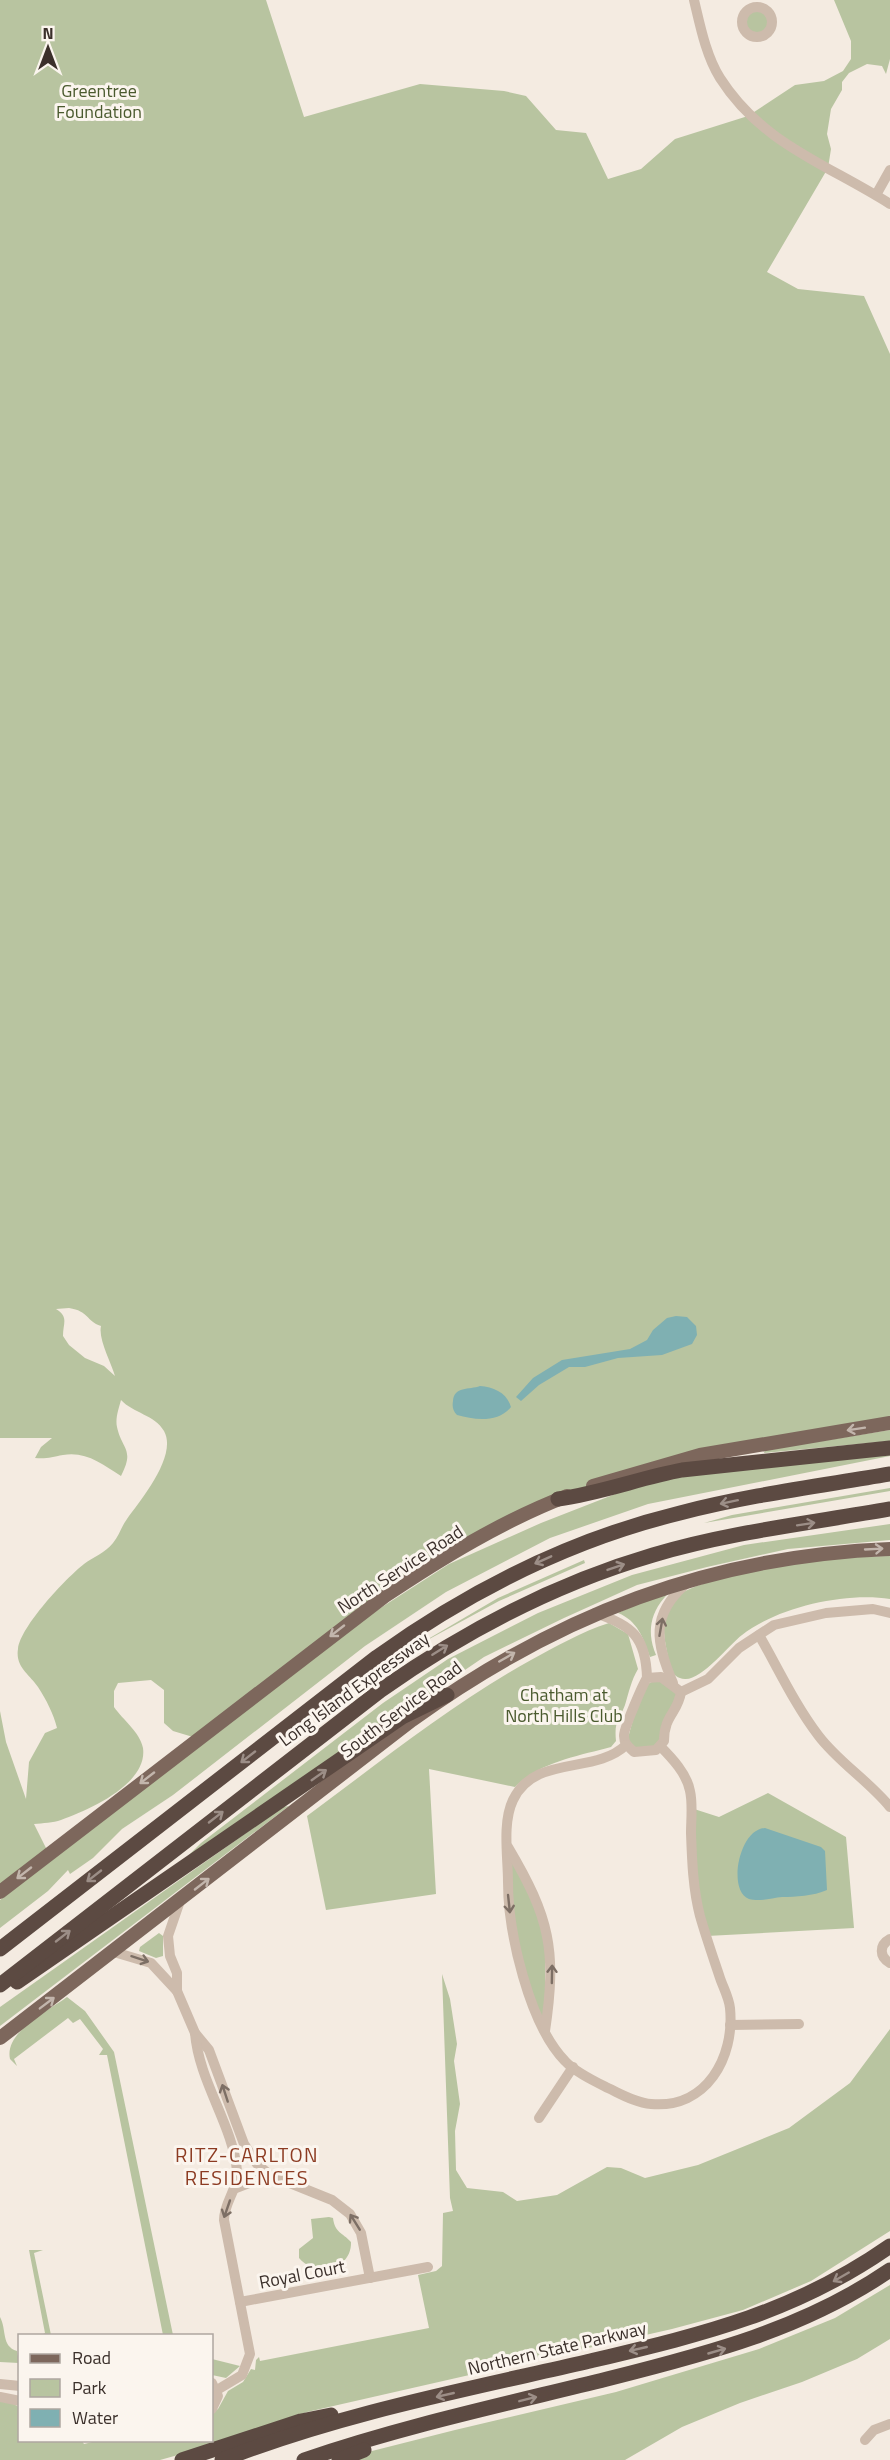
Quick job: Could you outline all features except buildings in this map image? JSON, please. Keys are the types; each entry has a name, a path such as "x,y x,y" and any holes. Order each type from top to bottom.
{"highway":[{"path":"558,1499 594,1494 649,1477 682,1470 890,1448"},
{"name":"Long Island Expressway","path":"0,1949 377,1657 432,1619 491,1585 583,1544 668,1516 746,1498 890,1474"},
{"name":"Long Island Expressway","path":"0,1987 381,1690 437,1652 495,1618 589,1576 654,1555 720,1539 890,1509"},
{"path":"0,1987 23,1979 402,1717 447,1695"},
{"name":"Northern State Parkway","path":"222,2460 322,2425 735,2324 814,2292 890,2246"},
{"path":"304,2460 405,2429 733,2346 812,2315 890,2270"},
{"path":"182,2460 316,2416 388,2408"},
{"path":"339,2460 405,2429"}],"main road":[{"name":"North Service Road","path":"0,1892 385,1596 504,1525 558,1499 630,1474 700,1455 890,1423"},
{"name":"South Service Road","path":"0,2038 447,1695 511,1655 595,1613 692,1579 808,1555 890,1549"}],"street":[{"path":"694,0 719,76 748,116 781,142 890,204"},
{"path":"876,195 890,170"},
{"path":"672,1683 660,1653 658,1631 666,1604 692,1579"},
{"path":"681,1692 708,1679 739,1648 774,1625 826,1613 873,1609 890,1613"},
{"path":"595,1613 621,1621 634,1630 647,1662 647,1678 626,1726 624,1735 626,1745 634,1752 645,1753 660,1746 664,1741 664,1726 670,1713 679,1702 681,1692"},
{"path":"759,1635 817,1735 837,1756 874,1787 890,1807"},
{"path":"647,1678 661,1677 681,1692"},
{"path":"626,1745 619,1752 605,1757 544,1771 528,1781 513,1799 508,1820 508,1892 514,1943 532,2002 551,2043 573,2067 598,2083 632,2099 651,2104 680,2102 703,2088 722,2066 730,2025 730,2007 700,1915 693,1880 690,1790 677,1763 660,1746"},
{"path":"508,1846 532,1887 550,1947 552,1987 545,2032"},
{"path":"177,1991 177,1973 170,1956 168,1936 180,1901"},
{"path":"890,1939 884,1943 881,1951 884,1959 890,1963"},
{"path":"114,1952 151,1963 177,1991"},
{"name":"Royal Court","path":"177,1991 195,2033 209,2050 244,2144 257,2164 270,2175 333,2200 350,2214 361,2233 370,2278"},
{"path":"730,2025 799,2024"},
{"name":"Royal Court","path":"195,2033 197,2055 233,2153 237,2171 236,2188 224,2220 249,2350 249,2362 239,2378 214,2386"},
{"path":"538,2118 573,2067"},
{"path":"236,2188 270,2175"},
{"name":"Royal Court","path":"240,2302 428,2267"},
{"path":"0,2384 18,2386"},
{"path":"213,2408 217,2402 214,2386"},
{"path":"0,2397 18,2401"},
{"path":"865,2440 874,2430 890,2424"}],"green space":[{"name":"Greentree Foundation","path":"0,0 266,0 304,117 420,84 504,91 526,96 556,130 586,133 608,179 641,169 675,139 748,116 795,85 824,81 843,71 851,59 851,41 834,0 890,0 890,59 886,74 882,66 867,64 849,73 842,82 842,90 831,109 827,134 831,149 828,168 767,272 798,289 864,296 890,354 890,1423 822,1434 596,1485 437,1562 193,1737 173,1731 164,1723 164,1690 151,1680 118,1683 114,1691 114,1707 135,1731 143,1748 142,1761 136,1773 114,1794 86,1810 58,1821 34,1824 49,1854 0,1892 0,1711 6,1742 26,1799 29,1762 45,1733 57,1728 44,1697 21,1666 18,1649 21,1640 35,1616 56,1591 76,1571 106,1550 115,1540 156,1478 166,1453 167,1441 164,1431 155,1421 121,1400 117,1424 127,1460 121,1476 94,1460 79,1455 35,1458 41,1447 52,1438 0,1438","holes":["56,1309 76,1309 101,1326 103,1344 115,1376 104,1366 85,1358 69,1345 63,1336 64,1318"]},
{"path":"757,7 768,11 772,22 768,33 757,37 746,33 742,22 746,11"},
{"path":"890,1430 890,1441 764,1453 765,1450"},
{"path":"890,1452 890,1456 648,1504 550,1538 446,1592 365,1646 173,1795 122,1829 93,1858 70,1874 68,1870 48,1891 0,1928 0,1900 368,1616 449,1564 541,1523 646,1482 754,1466"},
{"path":"890,1488 890,1491 704,1523 732,1515"},
{"path":"890,1524 890,1540 788,1549 707,1567 637,1585 564,1618 484,1657 180,1864 201,1843 383,1703 448,1659 538,1613 632,1575 744,1545"},
{"path":"890,1556 890,1599 872,1597 833,1600 793,1609 757,1625 742,1635 707,1668 692,1678 680,1678 671,1670 664,1625 669,1606 682,1593 715,1580 795,1562 828,1558"},
{"path":"584,1560 585,1563 499,1601 411,1649 498,1598"},
{"path":"674,1588 660,1603 653,1618 651,1636 656,1655 650,1657 635,1625 618,1613"},
{"name":"Chatham at North Hills Club","path":"609,1623 628,1634 638,1669 616,1725 616,1741 611,1747 573,1757 536,1771 515,1787 429,1769 436,1894 326,1910 307,1816 473,1695 531,1660"},
{"path":"661,1677 681,1692 664,1741 645,1753 626,1745 642,1687"},
{"path":"768,1793 846,1837 854,1928 707,1936 700,1915 691,1808 719,1817"},
{"path":"289,1806 0,2026 0,2007 283,1807"},
{"path":"508,1846 545,1925 545,2032 516,1951"},
{"path":"159,1933 163,1936 163,1956 156,1958 139,1951 140,1947"},
{"path":"442,1974 450,1999 457,2044 454,2061 460,2104 455,2131 456,2170 467,2188 503,2192 517,2201 557,2195 607,2167 621,2168 645,2178 698,2165 789,2128 850,2083 890,2029 890,2231 811,2281 743,2310 672,2329 307,2412 228,2441 160,2460 0,2460 0,2401 8,2401 18,2406 18,2442 83,2442 84,2444 92,2442 213,2442 213,2412 218,2409 228,2391 243,2382 251,2369 255,2370 256,2360 259,2357 260,2361 429,2328 418,2275 436,2271 442,2266 443,2213 453,2211 450,2198"},
{"path":"67,1997 85,2011 114,2052 173,2334 163,2334 107,2055 99,2055 103,2049 80,2019 73,2023 68,2018 14,2059 17,2066 10,2059 10,2049 20,2031"},
{"path":"333,2218 337,2230 351,2242 350,2251 346,2259 332,2268 315,2268 299,2258 299,2249 313,2238 311,2219"},
{"path":"29,2250 43,2250 34,2253 51,2334 44,2334"},
{"path":"890,2285 890,2339 857,2359 682,2427 625,2460 349,2460 372,2451 616,2392 759,2349 835,2318"},
{"path":"0,2317 6,2341 12,2349 17,2351 18,2363 0,2362"},
{"path":"213,2359 240,2366 226,2378 213,2375"}],"water":[{"path":"687,1317 696,1326 697,1335 692,1344 662,1355 618,1358 585,1367 569,1367 539,1385 521,1401 516,1397 533,1378 562,1360 630,1349 647,1340 653,1330 667,1318"},
{"path":"480,1386 499,1392 511,1407 500,1416 493,1418 479,1419 457,1415 453,1405 456,1393 463,1389"},
{"path":"765,1828 821,1847 825,1851 827,1890 804,1896 761,1900 749,1899 742,1894 738,1873 743,1849 748,1838 756,1831"}],"district":[{"name":"RITZ-CARLTON RESIDENCES","path":"247,2166"}]}
